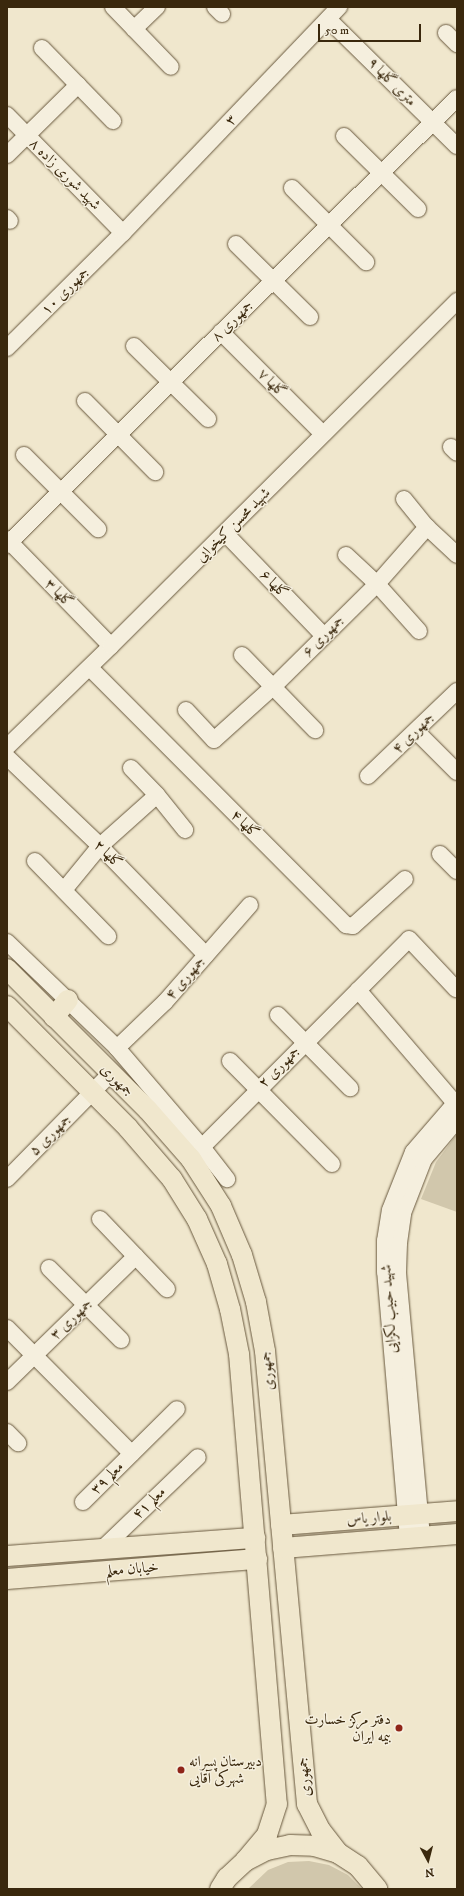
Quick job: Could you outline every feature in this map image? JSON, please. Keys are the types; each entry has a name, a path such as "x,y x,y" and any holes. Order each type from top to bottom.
{"main road":[{"name":"جمهوری","path":"7,969 148,1110 191,1159 221,1206 242,1255 256,1302 265,1351 307,1804 320,1831 338,1853"},
{"path":"54,1017 68,1000"},
{"name":"جمهوری","path":"7,1006 128,1128 172,1180 197,1219 217,1264 239,1354 277,1804 267,1835 245,1861"},
{"name":"بلوار یاس","path":"281,1525 457,1511"},
{"name":"بلوار یاس","path":"283,1548 457,1534"},
{"name":"خیابان معلم","path":"7,1556 255,1538"},
{"name":"خیابان معلم","path":"7,1579 257,1559"},
{"path":"220,1889 227,1878 245,1861 267,1850 290,1845 314,1846 338,1853 358,1866 379,1887"}],"street":[{"path":"113,7 171,67"},
{"path":"134,29 157,7"},
{"name":"۳","path":"124,233 339,7"},
{"name":"۹ متری گلها","path":"328,19 457,146"},
{"path":"42,48 113,121"},
{"path":"7,155 78,85"},
{"name":"جمهوری ۸","path":"8,542 61,492 457,98"},
{"name":"شهید شوری زاده ۸","path":"7,115 124,233"},
{"path":"344,136 418,209"},
{"path":"292,188 366,262"},
{"name":"جمهوری ۱۰","path":"7,348 124,233"},
{"path":"236,244 310,317"},
{"name":"شهید محسن کیخوایی","path":"7,747 90,668 457,301"},
{"name":"گلها ۷","path":"221,332 323,434"},
{"path":"134,346 208,419"},
{"path":"85,401 155,472"},
{"path":"24,455 98,529"},
{"path":"404,499 427,527 457,555"},
{"name":"جمهوری ۶","path":"186,710 214,740 274,686 323,635 377,584 427,527"},
{"name":"گلها ۶","path":"225,533 323,635"},
{"name":"گلها ۳","path":"8,542 112,646"},
{"path":"346,555 377,584 419,630"},
{"path":"242,655 274,686 315,730"},
{"name":"گلها ۴","path":"90,668 346,925 353,926 405,879"},
{"name":"جمهوری ۴","path":"368,776 457,691"},
{"path":"416,731 457,772"},
{"name":"گلها ۲","path":"7,757 100,846 206,955"},
{"path":"131,768 157,795 185,830"},
{"path":"64,890 100,846 157,795"},
{"path":"440,854 457,871"},
{"path":"35,860 108,936"},
{"name":"جمهوری ۴","path":"117,1048 165,1002 250,905"},
{"name":"جمهوری ۲","path":"202,1147 258,1088 409,939 456,989"},
{"path":"7,942 117,1048 202,1147 227,1180"},
{"path":"358,990 456,1102"},
{"path":"278,1015 350,1088"},
{"path":"230,1062 258,1088 332,1164"},
{"name":"جمهوری ۵","path":"7,1179 111,1073"},
{"name":"شهید حبیب لکزایی","path":"413,1514 385,1272 385,1241 390,1210 413,1152 456,1102"},
{"name":"شهید حبیب لکزایی","path":"415,1538 398,1272 399,1242 403,1213 424,1159 457,1120"},
{"path":"100,1219 167,1289"},
{"name":"جمهوری ۳","path":"7,1382 136,1256"},
{"path":"49,1268 121,1340"},
{"path":"7,1328 132,1454"},
{"name":"معلم ۳۹","path":"83,1502 177,1409"},
{"path":"7,1432 18,1443"},
{"name":"معلم ۴۱","path":"101,1550 198,1457"}],"shaded area":[{"path":"457,1134 457,1212 421,1199 436,1162"},
{"path":"309,1861 329,1865 348,1875 362,1889 248,1889 268,1870 288,1862"}],"place":[{"name":"دفتر مرکز خسارت بیمه ایران","path":"399,1728"},
{"name":"دبیرستان پسرانه شهرکی آقایی","path":"181,1770"}]}
